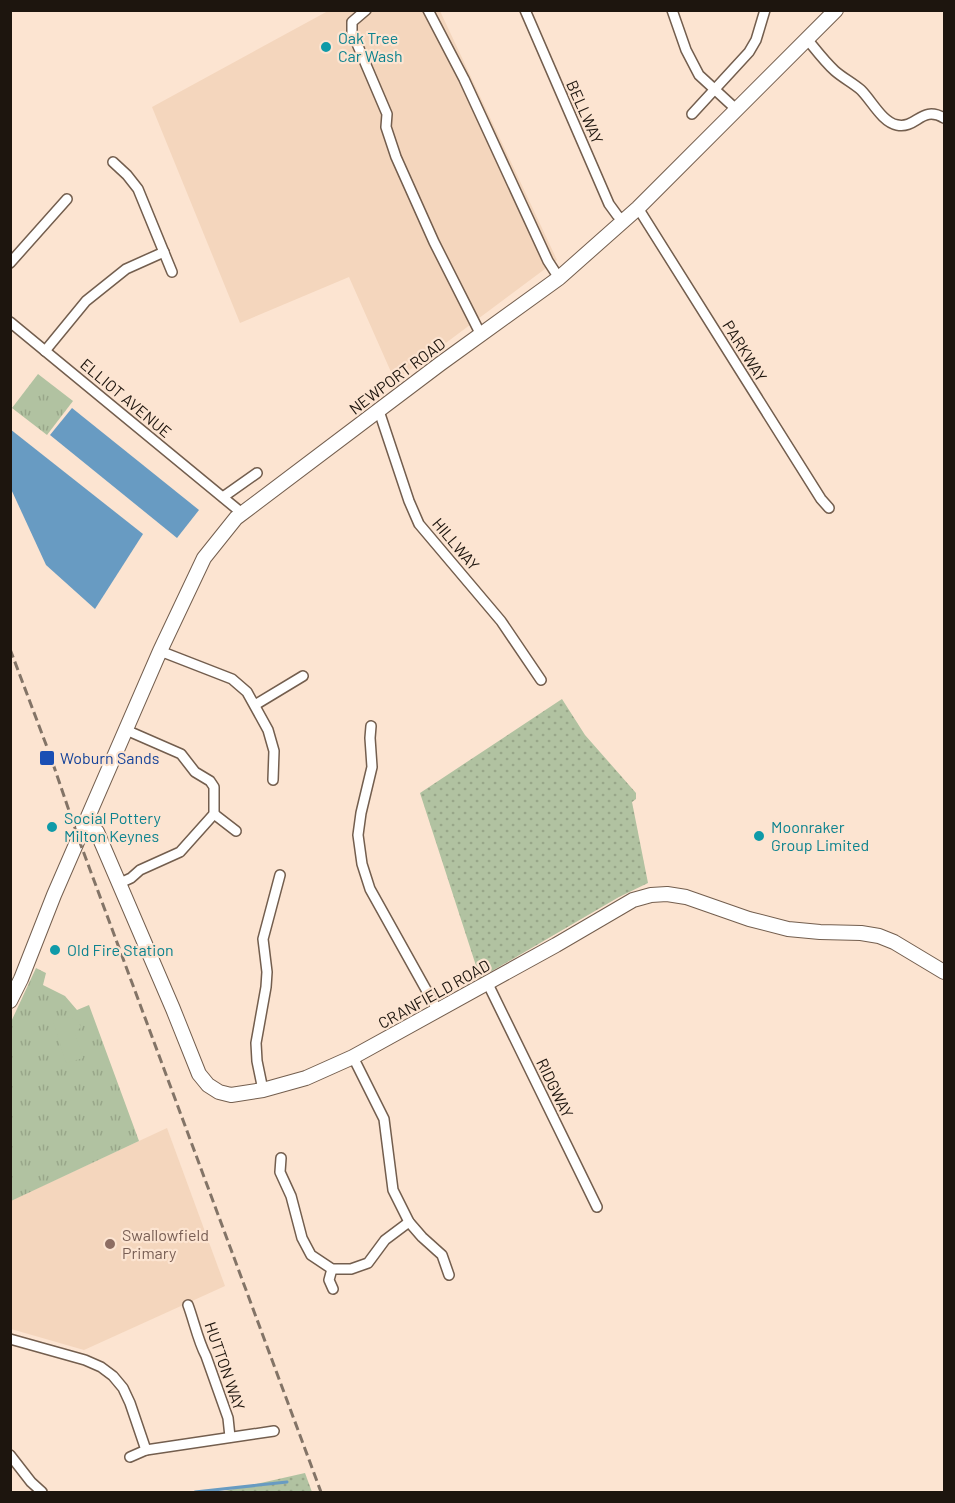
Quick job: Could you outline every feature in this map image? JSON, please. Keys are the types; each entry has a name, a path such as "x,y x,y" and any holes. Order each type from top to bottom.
{"street":[{"path":"366,10 352,22 352,32 387,114 386,127 396,157 434,242 480,333"},
{"path":"428,10 464,79 548,261 559,278"},
{"name":"BELLWAY","path":"525,10 609,204 624,222"},
{"path":"672,10 686,50 699,75 737,110"},
{"path":"692,114 753,46 765,10"},
{"name":"NEWPORT ROAD","path":"10,1000 21,980 54,895 160,651 204,558 236,518 480,333 559,278 624,222 836,10"},
{"path":"807,39 834,70 860,90 894,125 905,126 926,114 937,114 945,118"},
{"path":"113,162 138,189 172,272"},
{"path":"10,263 67,199"},
{"name":"PARKWAY","path":"638,208 820,499 830,508"},
{"path":"45,351 86,301 126,269 164,252"},
{"name":"ELLIOT AVENUE","path":"10,322 243,514"},
{"name":"HILLWAY","path":"379,411 419,524 501,621 541,680"},
{"path":"223,497 257,473"},
{"path":"160,651 232,679 247,692 268,730 274,751 273,780"},
{"path":"255,705 303,676"},
{"path":"371,726 372,767 358,835 362,864 370,889 438,1011"},
{"path":"118,884 131,878 140,870 180,852 214,814 214,787 210,781 195,772 181,754 126,730"},
{"path":"214,814 236,831"},
{"name":"CRANFIELD ROAD","path":"87,822 97,832 173,1009 198,1074 208,1085 219,1092 231,1095 263,1090 306,1078 353,1057 641,897 660,894 686,897 749,919 788,929 879,936 945,972"},
{"path":"263,1090 256,1043 266,987 267,972 263,939 280,874"},
{"name":"RIDGWAY","path":"487,982 597,1207"},
{"path":"353,1057 384,1119 393,1190 409,1222 442,1255 449,1275"},
{"path":"281,1158 280,1172 291,1196 302,1238 311,1255 332,1269 351,1269 368,1263 385,1240 409,1222"},
{"path":"332,1269 329,1280 333,1289"},
{"name":"HUTTON WAY","path":"188,1305 228,1418 230,1437"},
{"path":"10,1339 85,1360 101,1367 113,1376 123,1388 130,1403 146,1450"},
{"path":"130,1457 146,1450 274,1431"},
{"path":"10,1455 42,1492"}],"shaded area":[{"path":"328,11 440,11 557,260 395,381 349,277 240,323 152,107"},
{"name":"Swallowfield Primary","path":"167,1128 225,1286 84,1350 11,1329 10,1201"}],"green space":[{"path":"38,374 73,401 47,435 12,408"},
{"path":"562,699 585,735 636,793 636,799 632,802 648,883 619,897 480,978 420,793"},
{"path":"36,968 46,973 43,985 65,996 77,1010 89,1005 139,1141 11,1201 10,1024"},
{"path":"65,1017 75,1019 81,1027 75,1033 83,1058 66,1063 53,1021"},
{"path":"305,1473 312,1492 220,1492"}],"water":[{"path":"72,408 199,510 177,538 50,435"},
{"path":"10,429 143,534 95,609 46,565 11,489"}],"waterway":[{"path":"195,1492 287,1482"}],"railway":[{"path":"10,649 321,1492"}],"place":[{"name":"Oak Tree Car Wash","path":"326,47"},
{"name":"Woburn Sands","path":"47,758"},
{"name":"Social Pottery Milton Keynes","path":"52,827"},
{"name":"Moonraker Group Limited","path":"759,836"},
{"name":"Old Fire Station","path":"55,950"},
{"name":"Swallowfield Primary","path":"110,1244"}]}
